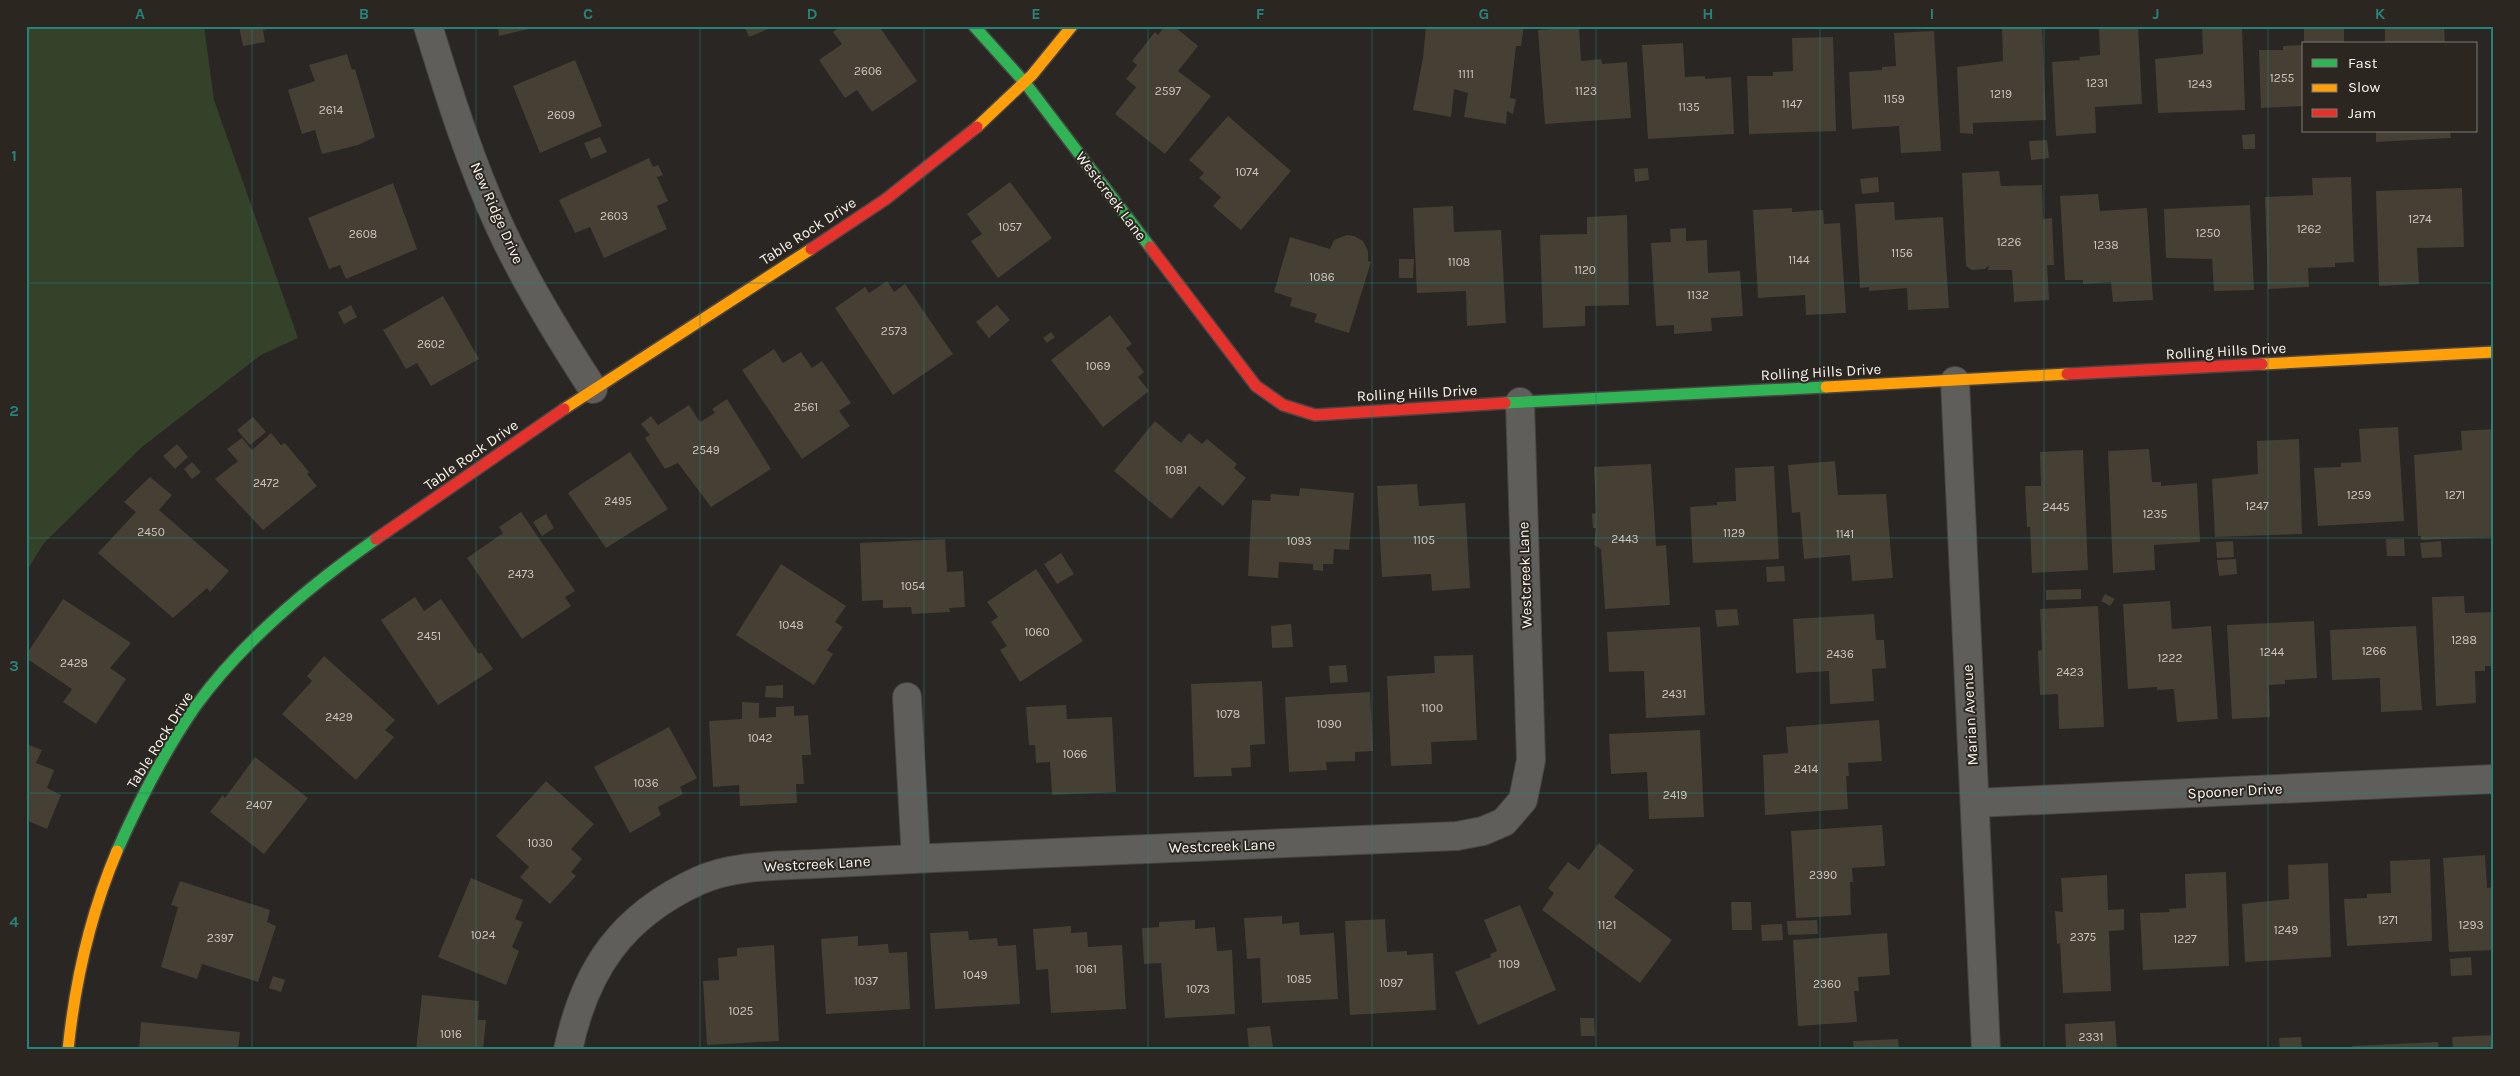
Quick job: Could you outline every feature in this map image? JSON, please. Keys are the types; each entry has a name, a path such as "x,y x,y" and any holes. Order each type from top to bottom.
{"street":[{"name":"New Ridge Drive","path":"428,26 456,119 500,227 558,336 592,389"},
{"name":"Westcreek Lane","path":"974,26 1026,84 1196,308"},
{"name":"Table Rock Drive","path":"68,1050 70,1019 85,942 113,859 148,783 198,703 255,639 339,567 592,389 894,194 943,157 1026,84 1072,26"},
{"name":"Rolling Hills Drive","path":"1196,308 1256,386 1283,405 1315,415 1520,402 2494,352"},
{"name":"Marian Avenue","path":"1955,381 1986,1050"},
{"name":"Westcreek Lane","path":"568,1050 576,1014 593,974 625,930 655,904 699,880 726,872 764,866 1457,836 1483,831 1504,822 1523,800 1531,760 1520,402"},
{"path":"907,697 916,859"},
{"name":"Spooner Drive","path":"1975,803 2494,779"}],"green space":[{"path":"26,26 204,26 214,100 298,338 261,355 142,447 44,543 26,572"}],"building":[{"path":"239,26 277,27 263,30 265,42 243,46"},
{"path":"498,26 537,26 537,27 499,36"},
{"path":"744,26 775,26 749,37"},
{"path":"841,26 879,26 917,81 872,112 857,90 845,98 819,60 842,44 833,32"},
{"path":"1165,26 1174,26 1198,46 1178,71 1211,96 1165,154 1115,114 1136,87 1126,79 1137,65 1132,61 1155,32 1158,35"},
{"path":"1426,26 1524,26 1521,46 1516,46 1510,98 1516,99 1513,114 1507,111 1506,124 1464,117 1468,93 1454,89 1451,117 1413,110 1423,58"},
{"path":"2042,26 2046,120 1973,123 1973,134 1960,133 1957,67 2003,61 2002,28"},
{"path":"2099,26 2138,26 2142,104 2095,107 2096,133 2056,136 2052,62 2080,60 2079,57 2100,55"},
{"path":"2202,26 2242,26 2245,110 2158,113 2155,59 2203,54"},
{"path":"2304,26 2344,26 2344,42 2304,42"},
{"path":"2385,26 2444,26 2445,42 2385,42"},
{"path":"1579,27 1581,61 1601,59 1602,64 1627,62 1631,118 1545,124 1538,30"},
{"path":"1934,31 1941,151 1901,153 1899,126 1852,129 1849,72 1882,70 1882,67 1896,66 1894,33"},
{"path":"1833,37 1836,131 1749,134 1747,76 1773,76 1773,72 1793,71 1792,38"},
{"path":"1683,43 1685,77 1705,76 1705,79 1731,77 1734,134 1648,139 1642,45"},
{"path":"2302,45 2302,106 2261,108 2259,50 2283,50 2283,46"},
{"path":"347,54 352,70 355,69 375,137 358,145 322,154 315,130 302,134 288,90 315,81 309,65"},
{"path":"575,60 602,126 540,153 513,86"},
{"path":"1228,116 1291,171 1241,230 1213,206 1221,197 1199,178 1204,173 1189,160"},
{"path":"2376,132 2450,132 2451,138 2376,142"},
{"path":"2255,134 2255,149 2243,149 2242,135"},
{"path":"600,137 607,152 591,159 584,143"},
{"path":"2047,140 2049,158 2031,160 2029,141"},
{"path":"649,158 653,167 658,165 663,175 657,177 668,201 657,206 667,229 604,258 590,227 575,233 559,200"},
{"path":"1648,168 1649,180 1635,182 1634,169"},
{"path":"1999,171 2001,186 2042,185 2043,219 2052,218 2054,265 2047,265 2049,300 2014,302 2012,270 1988,270 1989,265 1985,269 1972,270 1966,266 1962,173"},
{"path":"1878,177 1879,192 1862,194 1860,179"},
{"path":"2351,177 2354,262 2335,263 2335,267 2308,268 2309,287 2268,289 2265,197 2313,195 2312,178"},
{"path":"1010,182 1052,238 998,278 971,241 982,234 967,214"},
{"path":"393,183 417,249 346,279 340,265 329,269 308,218"},
{"path":"2462,188 2464,247 2417,248 2419,284 2379,286 2376,191"},
{"path":"2098,194 2100,211 2147,208 2153,300 2113,302 2111,282 2083,284 2083,280 2065,280 2060,196"},
{"path":"1894,202 1895,220 1943,217 1949,308 1908,310 1907,288 1869,291 1869,287 1860,288 1855,204"},
{"path":"2250,205 2254,290 2214,291 2212,259 2166,258 2164,209"},
{"path":"1453,206 1454,232 1501,230 1506,323 1467,326 1466,291 1417,293 1413,208"},
{"path":"1792,208 1792,212 1823,210 1824,224 1840,223 1846,313 1806,315 1805,295 1758,298 1753,210"},
{"path":"1627,215 1629,305 1585,306 1585,326 1543,328 1540,235 1587,234 1587,217"},
{"path":"1686,228 1686,241 1707,240 1708,273 1740,271 1743,316 1711,318 1712,331 1674,334 1674,325 1656,326 1651,243 1671,242 1670,229"},
{"path":"1347,235 1354,236 1363,241 1368,251 1368,261 1371,262 1349,333 1314,322 1317,314 1290,306 1292,298 1274,292 1290,237 1330,249 1334,240"},
{"path":"1399,259 1414,259 1413,278 1399,278"},
{"path":"887,281 894,292 905,284 953,354 893,395 835,308 865,287 869,293"},
{"path":"443,296 479,359 431,386 417,363 406,369 383,330"},
{"path":"351,305 357,317 344,324 338,312"},
{"path":"997,305 1010,320 989,338 976,322"},
{"path":"1110,315 1132,344 1126,348 1144,372 1138,377 1149,391 1103,427 1051,360"},
{"path":"1051,332 1055,337 1047,343 1043,338"},
{"path":"774,349 783,363 801,352 812,368 822,361 851,403 839,411 850,426 802,459 742,370"},
{"path":"727,399 771,469 711,507 678,463 665,469 645,438 650,435 641,424 651,416 658,425 689,405 700,422 715,413 712,409"},
{"path":"253,417 266,432 250,445 237,430"},
{"path":"1155,421 1181,443 1189,433 1202,444 1207,439 1237,464 1234,468 1246,478 1223,506 1199,486 1171,519 1114,471"},
{"path":"2398,427 2404,521 2318,526 2314,468 2341,467 2341,463 2361,462 2359,429"},
{"path":"2494,429 2494,537 2421,540 2421,536 2418,536 2414,455 2462,450 2461,431"},
{"path":"271,433 281,445 285,443 309,472 307,474 317,486 263,530 215,479 238,461 227,449 242,438 252,450"},
{"path":"2299,439 2302,534 2215,537 2212,479 2258,474 2257,441"},
{"path":"177,444 188,457 175,469 163,456"},
{"path":"2149,449 2152,482 2161,482 2161,486 2197,483 2200,542 2154,545 2155,570 2113,573 2108,451"},
{"path":"2083,450 2088,570 2032,573 2030,527 2027,527 2025,486 2041,486 2040,452"},
{"path":"630,452 668,509 606,548 568,493"},
{"path":"1835,461 1838,495 1886,494 1893,578 1852,581 1850,555 1804,559 1800,512 1792,513 1788,465"},
{"path":"192,462 201,472 192,479 184,469"},
{"path":"1651,464 1656,546 1666,545 1670,605 1605,609 1601,549 1594,545 1596,528 1593,528 1592,514 1596,513 1594,467"},
{"path":"1774,466 1779,559 1693,563 1690,507 1717,505 1717,502 1736,501 1735,468"},
{"path":"150,477 172,495 159,510 229,571 210,592 207,588 173,618 98,553 136,512 124,502"},
{"path":"1417,484 1419,506 1465,503 1470,588 1432,591 1431,574 1382,577 1377,486"},
{"path":"1300,488 1354,493 1349,550 1334,549 1333,564 1323,564 1323,571 1313,570 1313,564 1279,562 1278,578 1248,576 1252,500 1270,501 1271,494 1299,496"},
{"path":"521,512 575,591 565,597 571,606 522,639 467,558 503,533 499,527"},
{"path":"546,514 554,528 542,536 533,522"},
{"path":"945,539 947,572 963,571 965,607 949,608 950,612 912,614 911,607 883,608 883,600 862,601 860,543"},
{"path":"2386,539 2404,539 2405,556 2387,556"},
{"path":"2233,541 2234,557 2217,558 2216,542"},
{"path":"2441,541 2442,557 2422,558 2420,543"},
{"path":"1061,553 1074,574 1057,584 1044,564"},
{"path":"2236,559 2237,574 2219,576 2217,560"},
{"path":"781,564 846,606 835,622 843,627 827,650 833,654 814,685 736,635"},
{"path":"1784,566 1785,581 1767,582 1766,567"},
{"path":"1036,569 1083,641 1020,682 1000,650 1007,646 991,622 998,617 987,602"},
{"path":"2081,589 2081,599 2046,600 2046,590"},
{"path":"2105,594 2115,599 2110,606 2101,601"},
{"path":"2464,596 2465,613 2494,612 2494,666 2485,666 2485,671 2475,671 2476,703 2436,706 2432,597"},
{"path":"415,597 424,611 441,599 479,654 481,652 493,669 438,705 381,620"},
{"path":"63,599 131,643 110,668 126,679 96,724 63,702 72,689 26,658 26,655"},
{"path":"2170,601 2172,629 2211,626 2218,719 2177,722 2174,689 2157,690 2157,687 2128,689 2123,604"},
{"path":"2098,606 2104,727 2059,729 2058,694 2040,695 2038,651 2042,650 2040,609"},
{"path":"1737,609 1739,625 1717,627 1715,610"},
{"path":"1874,614 1876,640 1884,640 1886,668 1872,669 1874,701 1830,704 1829,671 1796,673 1793,619"},
{"path":"2314,621 2317,678 2285,680 2285,684 2269,685 2270,717 2232,719 2227,625"},
{"path":"1291,624 1293,647 1272,648 1271,626"},
{"path":"2416,626 2422,710 2381,712 2380,678 2332,680 2330,630"},
{"path":"1700,627 1705,715 1646,718 1644,671 1609,672 1607,632"},
{"path":"1473,655 1477,740 1431,742 1432,764 1391,766 1387,676 1435,673 1434,656"},
{"path":"324,656 395,720 385,730 394,737 356,780 282,714 312,681 307,676"},
{"path":"1346,665 1348,682 1330,683 1329,666"},
{"path":"1262,681 1265,744 1250,745 1251,767 1231,768 1232,776 1194,777 1191,684"},
{"path":"783,685 783,698 765,697 766,686"},
{"path":"1370,692 1373,751 1355,752 1355,761 1326,762 1327,770 1289,772 1285,697"},
{"path":"742,702 759,703 759,718 776,717 776,707 794,706 794,716 808,715 811,755 802,755 804,784 796,784 797,803 740,806 739,785 713,787 709,721 742,719"},
{"path":"1066,705 1067,719 1112,717 1116,792 1052,795 1050,762 1036,763 1035,745 1029,745 1026,707"},
{"path":"1879,720 1882,761 1848,763 1849,776 1846,776 1848,809 1765,815 1763,755 1788,753 1786,727"},
{"path":"669,727 697,778 680,787 683,794 658,807 661,815 630,833 594,767"},
{"path":"1700,730 1704,817 1649,819 1647,772 1611,774 1609,734"},
{"path":"26,744 42,750 36,763 54,770 47,788 61,795 47,829 26,820"},
{"path":"255,757 308,798 264,854 210,812 223,795 225,798"},
{"path":"546,781 594,824 571,849 582,859 571,872 576,876 550,904 520,877 529,867 496,836"},
{"path":"1882,825 1885,866 1852,868 1853,882 1850,882 1851,915 1796,918 1791,831"},
{"path":"1599,843 1634,870 1614,897 1672,940 1640,983 1542,910 1554,893 1548,888 1568,862 1579,870"},
{"path":"2485,855 2487,888 2494,887 2494,950 2449,952 2443,858"},
{"path":"2430,859 2432,941 2347,946 2344,899 2367,898 2367,894 2391,893 2390,861"},
{"path":"2328,863 2331,957 2245,962 2242,904 2289,899 2288,865"},
{"path":"2226,872 2229,966 2143,970 2140,913 2170,912 2169,909 2186,908 2185,874"},
{"path":"2107,875 2108,910 2124,909 2124,930 2109,931 2111,991 2063,993 2060,943 2057,944 2055,911 2063,912 2061,878"},
{"path":"471,878 523,900 515,919 523,922 512,947 519,951 506,985 438,957"},
{"path":"180,881 270,910 267,922 276,926 258,982 202,964 197,979 161,967 178,907 171,905"},
{"path":"1731,902 1751,902 1752,930 1732,930"},
{"path":"1520,905 1556,990 1478,1025 1455,972 1491,957 1490,954 1497,951 1484,920"},
{"path":"1282,916 1282,924 1299,922 1300,935 1334,933 1338,999 1262,1003 1260,958 1247,959 1244,918"},
{"path":"1385,919 1387,952 1407,951 1407,955 1433,953 1436,1010 1350,1015 1345,921"},
{"path":"1195,920 1195,929 1215,927 1217,951 1232,950 1235,1014 1165,1018 1161,963 1144,964 1142,928 1159,927 1159,922"},
{"path":"1817,920 1818,934 1788,935 1787,921"},
{"path":"1782,924 1783,940 1762,941 1761,925"},
{"path":"1071,926 1071,933 1087,932 1088,947 1122,945 1126,1009 1051,1013 1048,969 1036,970 1033,929"},
{"path":"968,931 969,940 997,938 998,946 1016,945 1020,1004 935,1009 930,933"},
{"path":"1887,933 1890,975 1858,977 1859,991 1854,991 1857,1022 1798,1026 1793,940"},
{"path":"858,936 858,946 888,944 889,953 907,952 910,1009 826,1014 821,939"},
{"path":"774,945 779,1041 707,1045 703,981 719,980 718,958 737,956 737,948"},
{"path":"2471,957 2472,975 2451,976 2450,959"},
{"path":"273,976 285,980 281,992 269,988"},
{"path":"422,995 479,1001 478,1020 486,1020 483,1050 416,1050"},
{"path":"1580,1018 1594,1018 1595,1036 1581,1036"},
{"path":"2115,1021 2117,1050 2066,1050 2065,1024"},
{"path":"141,1022 240,1032 238,1050 139,1050"},
{"path":"1270,1026 1273,1048 1249,1050 1247,1028"},
{"path":"2494,1035 2494,1050 2453,1050 2452,1037"},
{"path":"2301,1037 2302,1050 2280,1050 2279,1038"},
{"path":"1898,1039 1899,1050 1854,1050 1853,1041"},
{"path":"2438,1042 2439,1050 2352,1050 2352,1046"}],"traffic: fast":[{"path":"974,26 1026,84 1150,247"},
{"path":"1505,403 1826,387"},
{"path":"117,851 162,759 195,707 213,683 279,616 327,575 376,539"}],"traffic: slow":[{"path":"977,127 1032,75 1072,26"},
{"path":"564,409 811,249"},
{"path":"2262,364 2494,352"},
{"path":"1826,387 2067,374"},
{"path":"68,1050 79,974 91,924 117,851"}],"traffic: jam":[{"path":"811,249 886,199 977,127"},
{"path":"1150,247 1256,386 1283,405 1315,415 1505,403"},
{"path":"2067,374 2262,364"},
{"path":"376,539 564,409"}]}
